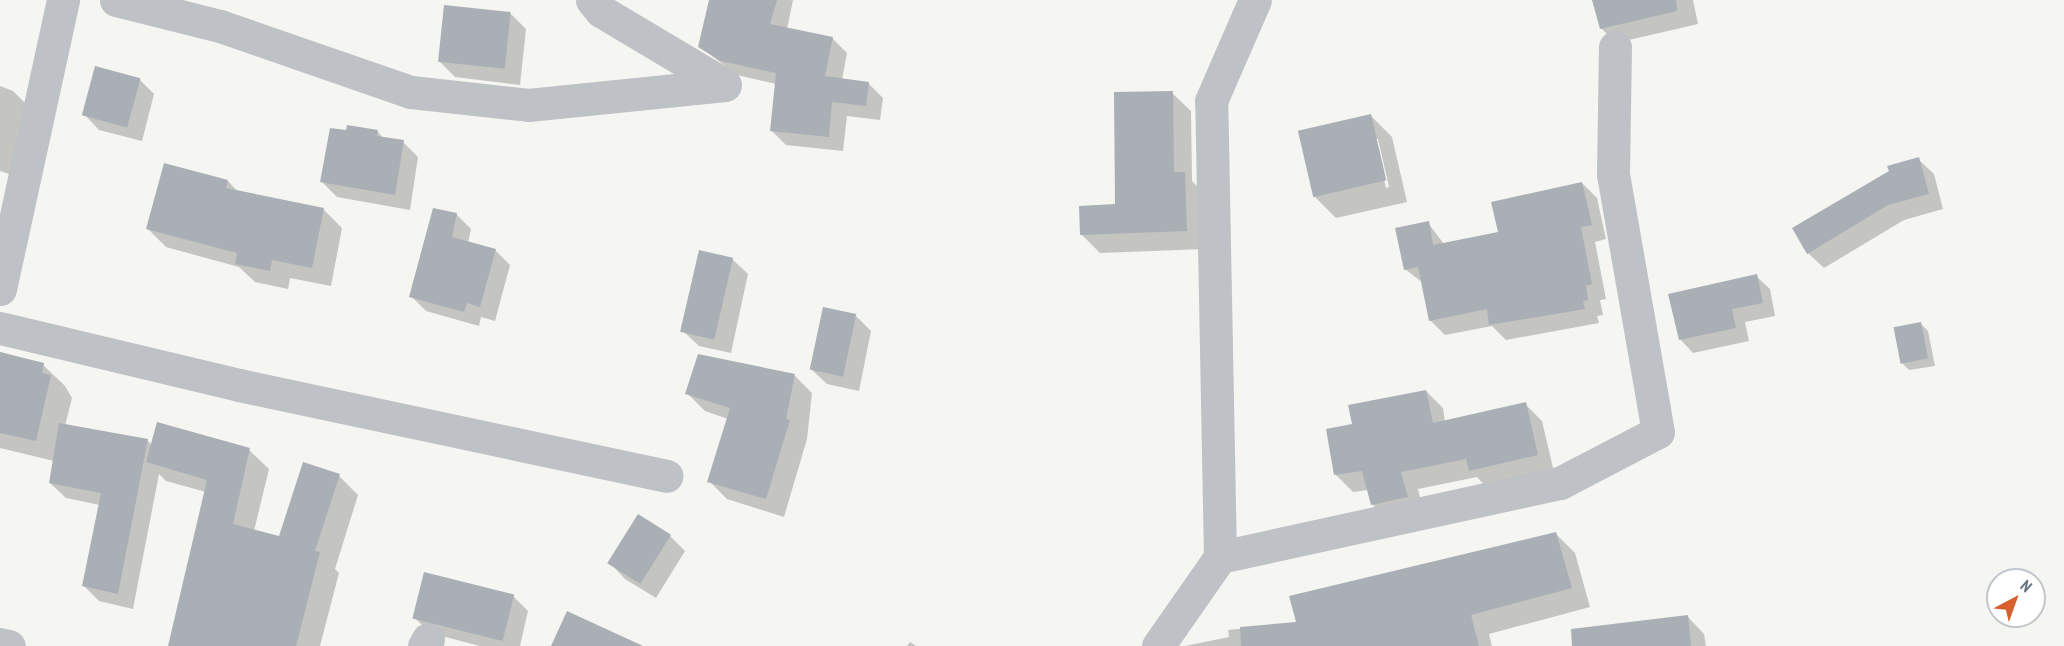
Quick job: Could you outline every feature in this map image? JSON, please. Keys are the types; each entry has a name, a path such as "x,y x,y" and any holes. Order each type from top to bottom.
{"street":[{"path":"0,289 63,0"},
{"path":"116,0 220,26 411,92 528,105 725,85 602,11 592,0"},
{"path":"1158,646 1220,557 1211,101 1256,0"},
{"path":"1220,557 1560,483 1658,432 1612,174 1615,47"},
{"path":"0,328 239,385 666,476"},
{"path":"0,644 9,646"}],"building":[{"path":"709,0 777,0 770,24 833,37 825,76 869,82 866,106 832,102 829,137 770,131 776,73 721,61 698,47"},
{"path":"1592,0 1676,0 1677,11 1600,29"},
{"path":"444,5 511,12 505,69 438,62"},
{"path":"95,66 140,78 127,127 82,115"},
{"path":"1173,91 1174,172 1185,172 1187,231 1080,235 1079,206 1115,204 1114,92"},
{"path":"1371,114 1386,180 1313,197 1298,131"},
{"path":"347,125 378,130 377,136 404,140 395,195 320,182 330,128 346,130"},
{"path":"1919,157 1929,194 1888,205 1807,254 1792,228 1889,171 1887,166"},
{"path":"164,163 228,180 226,188 324,208 312,268 272,260 270,271 235,264 237,253 146,229"},
{"path":"1582,182 1592,225 1581,227 1592,284 1586,286 1588,300 1583,301 1585,309 1489,325 1487,309 1429,321 1418,267 1404,270 1395,228 1429,221 1433,245 1498,232 1491,202"},
{"path":"433,208 457,213 452,237 496,249 480,307 467,303 464,312 409,297"},
{"path":"699,250 733,258 714,340 680,332"},
{"path":"1757,274 1763,303 1732,309 1736,328 1679,340 1668,294"},
{"path":"823,307 856,314 843,377 810,370"},
{"path":"1921,322 1928,358 1901,364 1894,327"},
{"path":"0,352 44,363 42,373 51,375 36,441 0,433"},
{"path":"698,354 795,374 786,419 790,420 766,499 707,482 730,408 685,394"},
{"path":"1426,390 1433,423 1526,402 1538,455 1469,471 1466,459 1401,472 1408,497 1371,505 1362,471 1334,475 1326,429 1352,424 1348,405"},
{"path":"157,422 250,448 233,524 279,536 303,462 340,474 315,551 320,552 296,646 168,646 207,480 146,462"},
{"path":"59,423 148,439 118,594 82,586 101,493 49,483"},
{"path":"638,514 671,535 640,584 607,563"},
{"path":"1556,532 1572,588 1471,615 1479,646 1241,646 1240,627 1296,622 1289,596"},
{"path":"424,572 514,594 503,641 412,619"},
{"path":"567,611 643,646 551,646"},
{"path":"1688,615 1691,646 1572,646 1571,629"}]}
